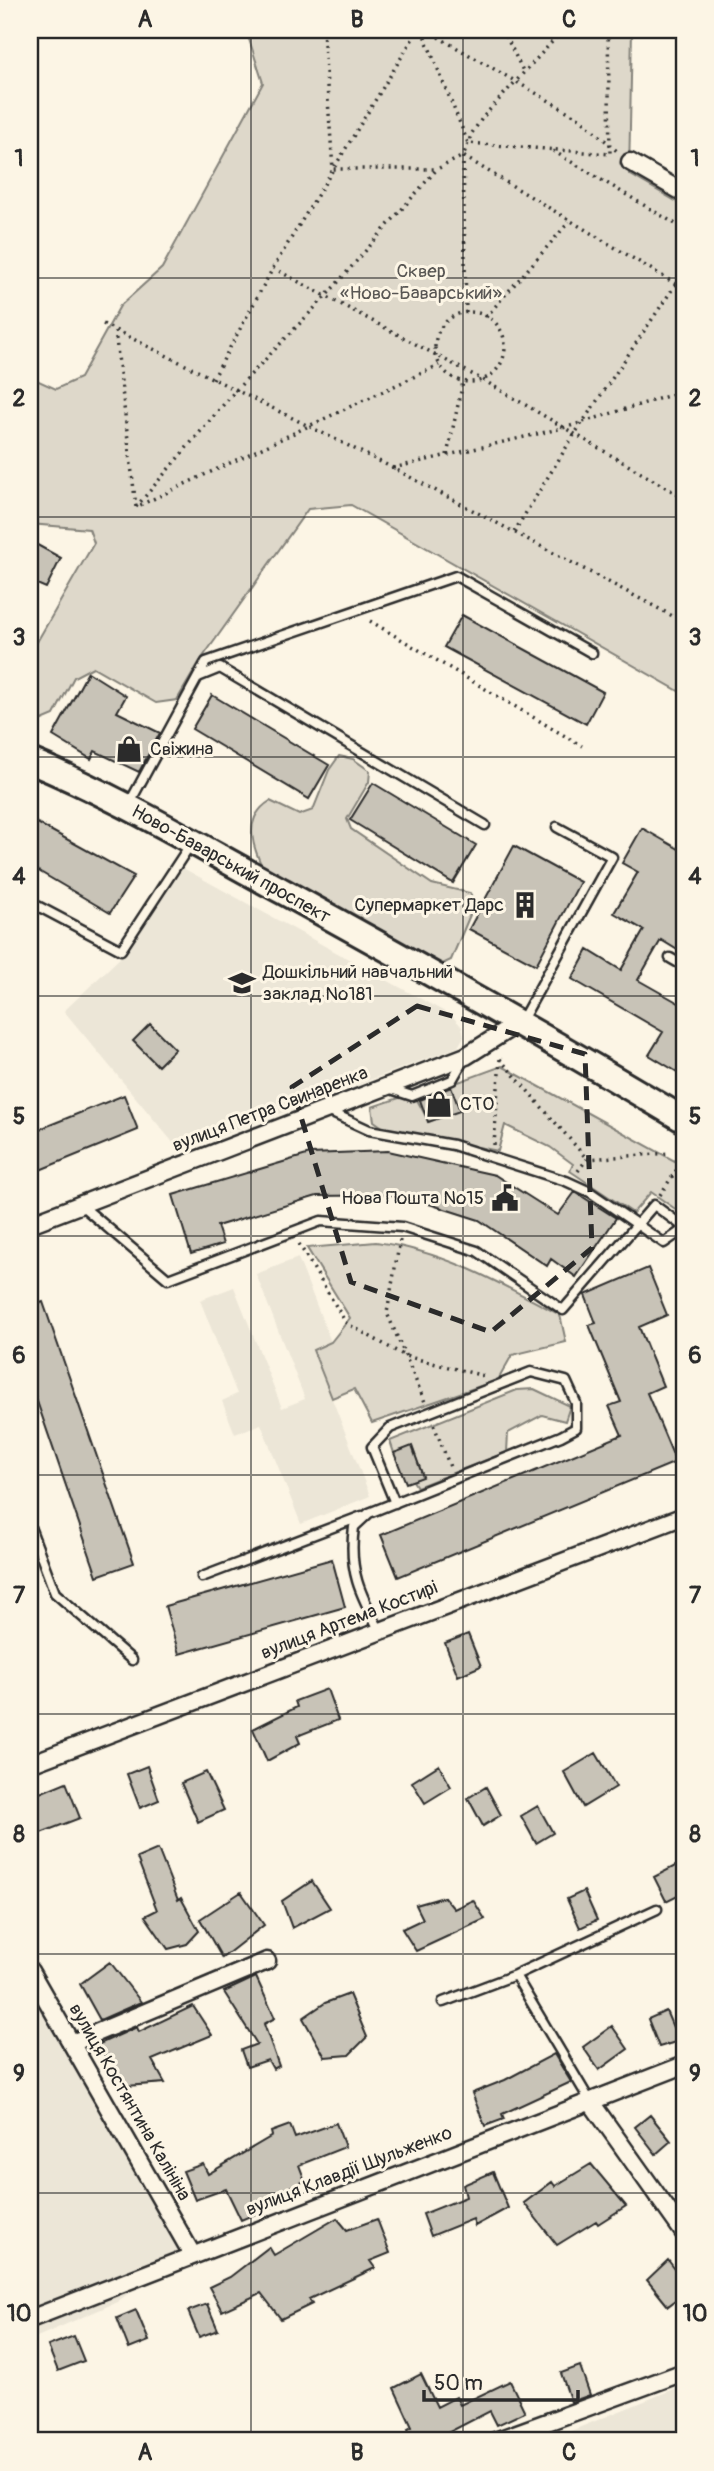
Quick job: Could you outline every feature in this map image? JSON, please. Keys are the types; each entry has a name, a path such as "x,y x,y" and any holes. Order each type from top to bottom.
{"main road":[{"name":"Ново-Баварський проспект","path":"30,761 84,783 520,1022 684,1120"}],"street":[{"path":"631,162 684,193"},
{"name":"вулиця Петра Свинаренка","path":"30,1224 466,1056 520,1022"},
{"name":"вулиця Артема Костирі","path":"30,1764 684,1516"},
{"path":"72,2043 267,1961"},
{"name":"вулиця Костянтина Калініна","path":"30,1971 192,2254"},
{"name":"вулиця Клавдії Шульженко","path":"30,2319 684,2065"},
{"path":"590,2101 684,2233"},
{"path":"495,2441 684,2372"}],"lane":[{"path":"128,807 206,662 456,576 592,653"},
{"path":"198,677 220,668 485,825"},
{"path":"520,1022 612,857 557,827"},
{"path":"30,902 121,950 192,842"},
{"path":"670,958 684,967"},
{"path":"81,1204 168,1279 321,1221 402,1227 477,1251 563,1310 603,1260 638,1225 654,1205 684,1228 664,1243 638,1225 590,1192 533,1168 453,1145 369,1130 325,1110"},
{"path":"202,1577 395,1503 576,1428 576,1403 566,1381 531,1372 390,1428 372,1447 395,1503"},
{"path":"369,1513 354,1527 350,1556 365,1603 380,1631"},
{"path":"30,1527 55,1593 132,1660"},
{"path":"443,2002 515,1975 657,1909"},
{"path":"515,1975 590,2101"}],"path":[{"path":"323,30 333,169"},
{"path":"213,379 273,268 422,30"},
{"path":"422,30 581,119 631,162"},
{"path":"422,30 468,143"},
{"path":"502,30 524,73"},
{"path":"466,313 463,156 483,117 563,30"},
{"path":"468,143 610,154 608,30"},
{"path":"551,149 684,229"},
{"path":"136,507 236,390 326,296 437,169 463,156"},
{"path":"463,156 684,289"},
{"path":"333,169 437,169"},
{"path":"486,317 569,222"},
{"path":"273,268 483,380 684,498"},
{"path":"514,532 573,435 684,272"},
{"path":"466,313 486,317 500,330 504,349 498,368 483,380 463,382 446,373 439,365 436,355 435,346 441,327 457,315 466,313"},
{"path":"103,324 393,468 684,622"},
{"path":"115,330 136,507"},
{"path":"136,507 439,365"},
{"path":"447,455 463,382"},
{"path":"393,468 582,423 684,391"},
{"path":"354,611 582,746"},
{"path":"493,1157 500,1059 587,1159 670,1153"},
{"path":"654,1205 683,1160"},
{"path":"402,1227 387,1313 455,1479"},
{"path":"292,1232 346,1323 405,1356 506,1382"}],"highlighted area":[{"path":"417,1006 585,1054 592,1248 491,1332 351,1282 292,1087"}],"shaded area":[{"name":"Дошкільний навчальний заклад №181","path":"181,867 452,1016 462,1027 464,1036 458,1047 180,1151 64,1011 124,954"},
{"path":"298,1258 331,1342 313,1350 370,1496 301,1524 261,1424 235,1434 222,1401 237,1394 200,1300 234,1287 282,1408 305,1399 256,1274"},
{"path":"30,1979 185,2251 117,2302 30,2340"},
{"path":"684,2385 684,2441 546,2441"}],"green space":[{"name":"Сквер «Ново-Баварський»","path":"237,30 632,30 629,174 684,206 684,694 351,505 308,509 200,661 177,700 156,703 93,667 74,677 54,715 35,723 30,719 30,654 94,543 89,529 30,524 30,377 56,389 80,378 120,306 162,268 263,83 248,36"},
{"path":"339,756 353,759 370,771 369,782 347,819 351,829 432,884 470,893 475,903 451,960 432,969 267,877 254,847 252,827 255,817 270,801 299,815 313,810 329,770"},
{"path":"502,1066 684,1166 684,1215 651,1192 633,1213 570,1171 573,1164 550,1147 505,1125 498,1151 384,1128 374,1121 372,1107 402,1097 416,1098 429,1122 459,1110 450,1085"},
{"path":"376,1242 401,1246 448,1261 516,1291 560,1315 566,1342 512,1355 498,1380 372,1423 354,1389 332,1398 313,1350 331,1342 350,1318 307,1248"},
{"path":"534,1389 570,1406 565,1421 542,1415 508,1433 507,1452 417,1487 413,1481 423,1476 412,1447 394,1453 390,1441 517,1390"}],"building":[{"path":"30,541 61,558 46,588 30,581"},
{"path":"462,615 603,692 586,724 444,647"},
{"path":"88,672 126,696 117,712 160,733 139,772 95,751 91,759 53,736"},
{"path":"212,695 329,765 309,799 192,729"},
{"path":"373,783 476,845 453,883 350,820"},
{"path":"30,819 134,876 110,913 30,866"},
{"path":"642,828 684,852 684,954 661,940 638,980 684,1006 684,1076 649,1055 663,1032 572,979 588,950 621,970 644,930 614,913 638,872 622,863"},
{"name":"Супермаркет Дарс","path":"514,846 580,882 536,965 469,929"},
{"path":"150,1024 175,1049 158,1066 133,1041"},
{"name":"СТО","path":"451,1087 460,1111 428,1122 420,1100"},
{"path":"124,1095 138,1130 30,1174 30,1133"},
{"path":"388,1151 495,1175 558,1215 575,1192 616,1218 576,1277 551,1259 547,1266 479,1220 401,1195 317,1196 217,1226 223,1244 191,1254 173,1195 310,1154"},
{"path":"648,1268 667,1315 639,1327 663,1386 647,1393 676,1462 398,1577 381,1535 622,1435 609,1406 621,1402 589,1325 596,1323 585,1295"},
{"path":"43,1302 134,1563 97,1576 30,1381 30,1306"},
{"path":"412,1446 423,1477 406,1483 394,1453"},
{"path":"332,1559 345,1607 179,1654 165,1606"},
{"path":"468,1634 481,1666 458,1676 445,1643"},
{"path":"327,1689 338,1720 297,1736 300,1743 267,1761 253,1729 297,1707 295,1701"},
{"path":"596,1753 616,1787 583,1807 564,1772"},
{"path":"439,1765 451,1787 425,1803 412,1782"},
{"path":"147,1766 159,1800 140,1808 127,1774"},
{"path":"206,1772 224,1810 198,1822 181,1783"},
{"path":"66,1782 80,1818 30,1837 30,1797"},
{"path":"486,1787 501,1815 483,1826 468,1798"},
{"path":"538,1806 553,1833 536,1843 521,1816"},
{"path":"158,1849 178,1900 181,1898 199,1931 187,1944 168,1949 145,1916 157,1910 137,1858"},
{"path":"679,1864 684,1874 684,1892 666,1901 654,1877"},
{"path":"312,1881 330,1908 292,1928 282,1901"},
{"path":"584,1891 597,1920 580,1928 567,1899"},
{"path":"241,1892 264,1925 222,1958 200,1919"},
{"path":"444,1897 454,1909 473,1900 485,1919 416,1951 402,1929 423,1919 416,1905"},
{"path":"110,1962 141,2002 100,2020 80,1984"},
{"path":"256,1977 275,2018 264,2024 279,2066 273,2069 268,2060 247,2067 241,2050 257,2044 224,1992"},
{"path":"349,1994 367,2037 349,2055 325,2057 303,2018 325,2003"},
{"path":"193,2006 212,2035 152,2060 165,2083 126,2086 97,2045 137,2027 139,2032"},
{"path":"666,2011 679,2041 659,2047 648,2019"},
{"path":"612,2026 628,2049 599,2070 583,2047"},
{"path":"554,2054 571,2082 502,2114 504,2119 485,2126 472,2093 505,2080"},
{"path":"650,2115 671,2141 656,2154 635,2127"},
{"path":"336,2123 345,2147 299,2165 305,2181 275,2193 281,2203 241,2220 226,2189 195,2200 183,2171 203,2164 208,2174 272,2136 271,2132 290,2125 295,2138"},
{"path":"591,2164 626,2206 557,2245 524,2203 552,2182 555,2186"},
{"path":"493,2172 508,2208 475,2226 473,2219 431,2236 423,2214 466,2197 463,2185"},
{"path":"337,2218 347,2230 377,2219 390,2253 370,2261 375,2268 309,2299 312,2304 281,2319 261,2293 222,2311 209,2287 230,2277 269,2247 274,2255"},
{"path":"668,2260 684,2281 684,2294 668,2306 647,2280"},
{"path":"207,2304 218,2330 199,2337 188,2311"},
{"path":"136,2310 149,2341 129,2349 117,2318"},
{"path":"74,2336 84,2361 58,2371 48,2346"},
{"path":"580,2366 590,2395 571,2402 561,2373"},
{"path":"421,2374 437,2407 456,2397 460,2405 510,2381 525,2412 497,2425 490,2411 432,2441 413,2441 408,2429 412,2427 394,2388"}],"place":[{"name":"Свіжина","path":"129,749"},
{"name":"Супермаркет Дарс","path":"525,905"},
{"name":"Дошкільний навчальний заклад №181","path":"242,983"},
{"name":"СТО","path":"439,1104"},
{"name":"Нова Пошта №15","path":"505,1198"}]}
